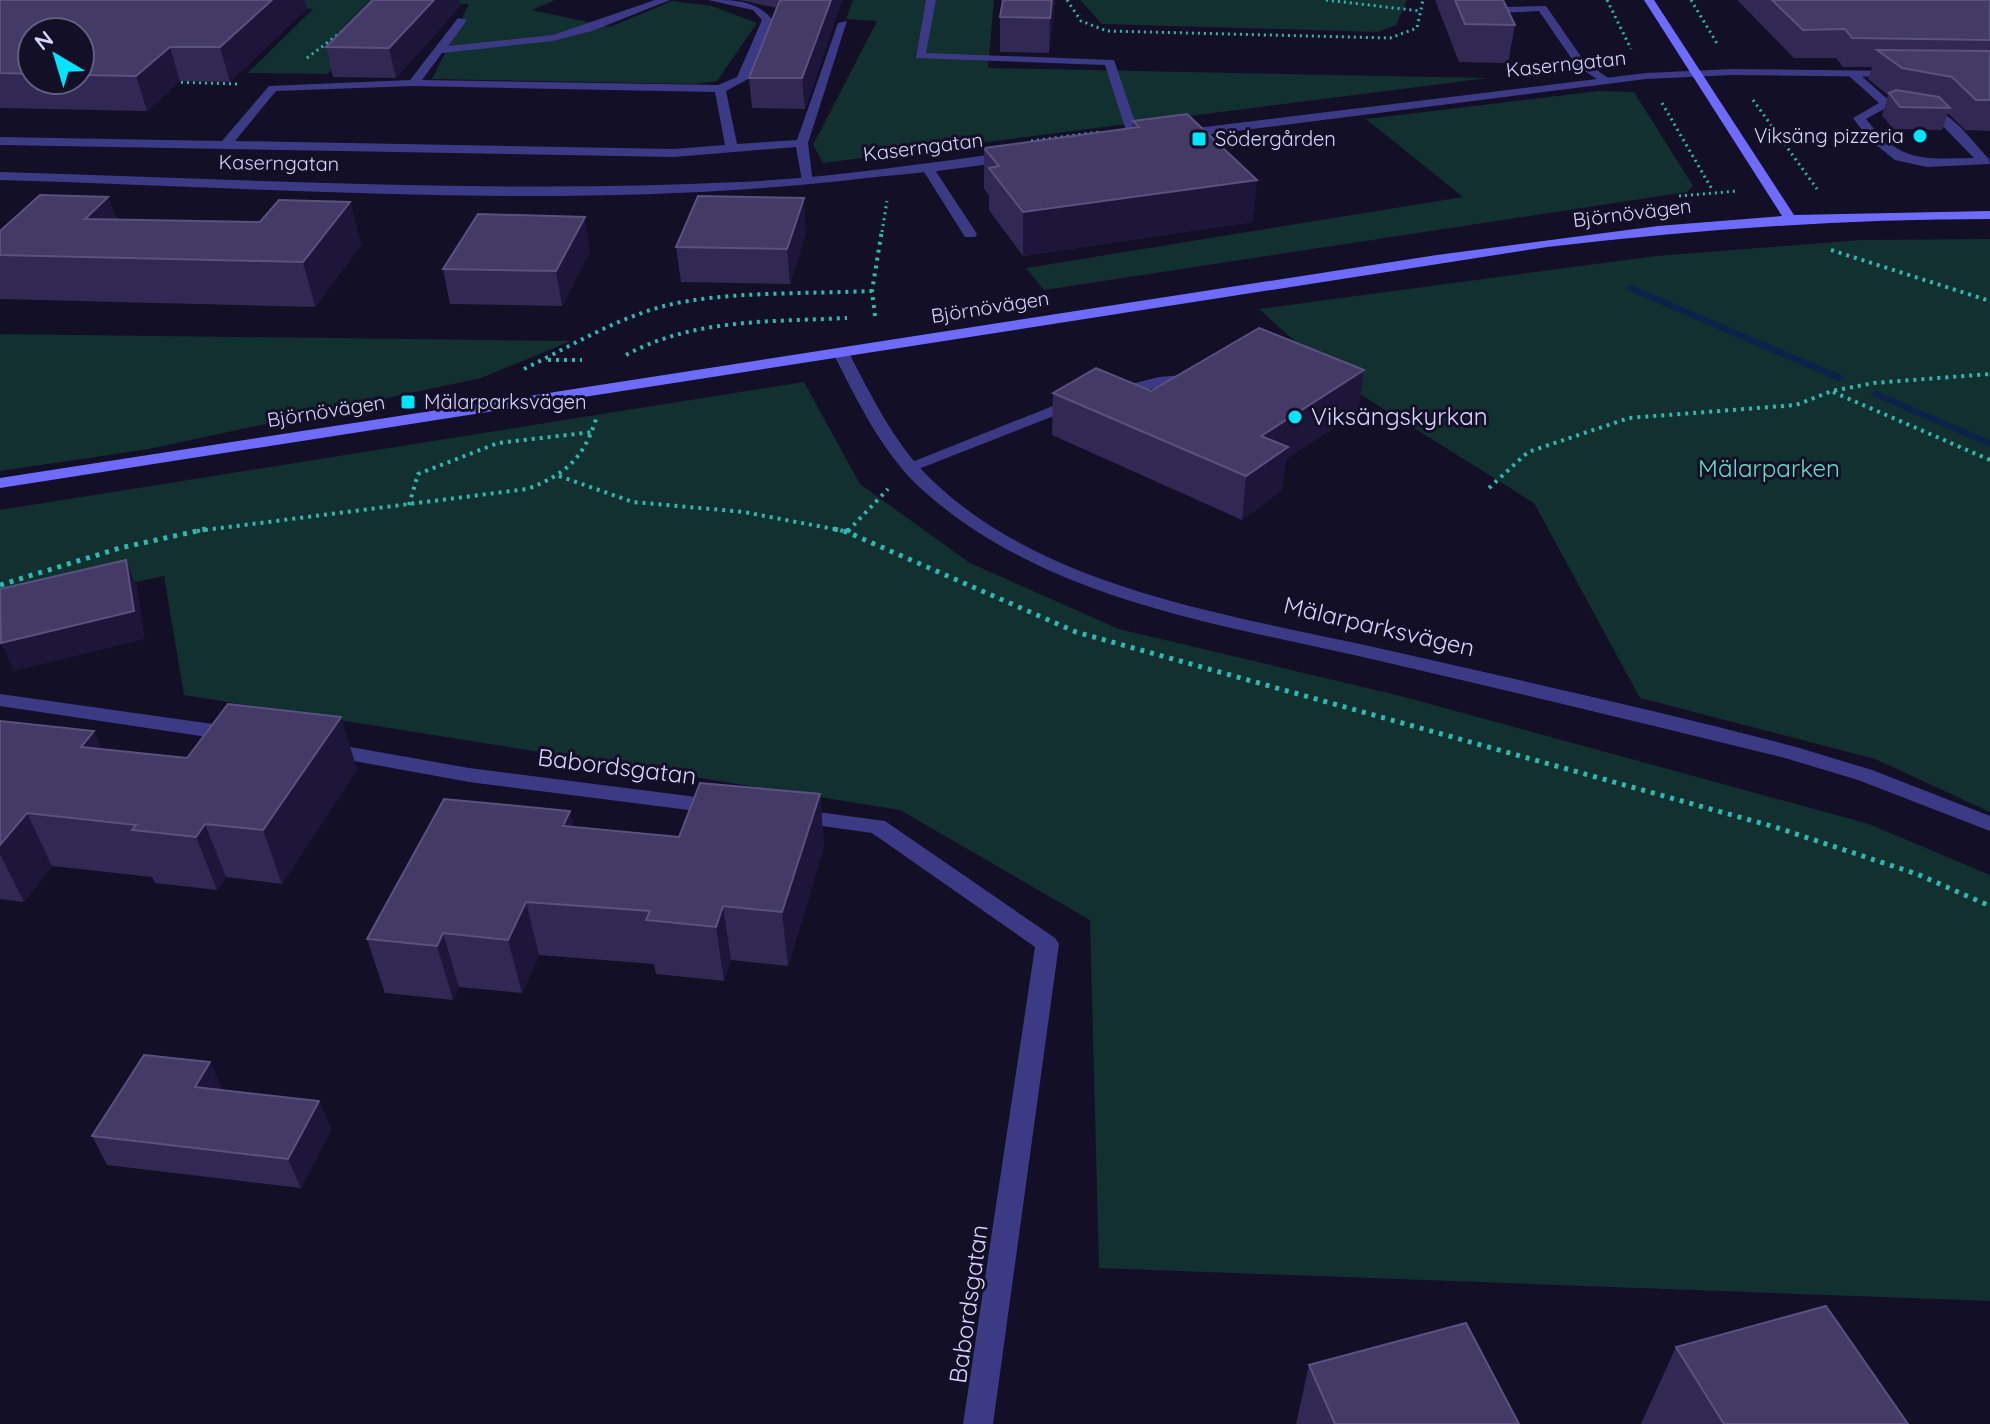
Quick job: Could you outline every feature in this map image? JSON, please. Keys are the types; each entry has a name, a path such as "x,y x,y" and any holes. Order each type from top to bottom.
{"main road":[{"path":"1649,0 1791,220"},
{"name":"Björnövägen","path":"0,483 1641,232 1791,220 1990,215"}],"street":[{"path":"439,50 553,38 588,29 665,0"},
{"path":"225,145 273,88 413,83 720,89 742,79 768,20 756,7 713,0"},
{"path":"931,0 920,56 1110,62 1135,140"},
{"path":"1491,0 1498,10 1542,8 1580,63 1605,80"},
{"path":"413,83 462,20"},
{"path":"808,181 802,143 843,23"},
{"name":"Kaserngatan","path":"1166,136 1646,76 1696,73 1914,74"},
{"path":"1853,74 1899,106 1937,113 1985,162 1900,161 1878,145 1859,118 1899,106"},
{"path":"720,89 732,149"},
{"path":"1120,142 1150,138"},
{"path":"0,141 674,153 802,143"},
{"name":"Kaserngatan","path":"0,176 566,190 808,181 1031,153"},
{"path":"927,167 970,234"},
{"name":"Mälarparksvägen","path":"841,353 883,432 930,488 1006,541 1109,586 1168,604 1789,752 1878,780 1990,824"},
{"path":"910,466 1064,404 1159,382 1198,379"},
{"path":"0,700 152,719 258,738"},
{"name":"Babordsgatan","path":"303,746 469,775 736,809"},
{"name":"Babordsgatan","path":"768,813 877,826 1047,944 978,1424"}],"path":[{"path":"1067,0 1081,21 1107,31 1390,38 1417,28 1423,0"},
{"path":"1326,0 1420,11"},
{"path":"1607,0 1646,76 1713,192"},
{"path":"165,82 273,88 353,24"},
{"path":"875,316 872,291 890,183 887,172"},
{"path":"1827,248 1990,301"},
{"path":"519,371 617,323 664,306 702,300 872,291"},
{"path":"619,360 660,338 722,327"},
{"path":"1489,488 1528,452 1629,418 1796,405 1832,391 1874,383 1990,374"},
{"path":"1832,391 1990,460"},
{"path":"0,585 120,548 222,526 527,489 559,476 586,452 597,418"},
{"path":"409,505 418,474 486,446 593,432"},
{"path":"847,532 910,466"},
{"path":"559,476 633,502 744,512 847,532 1076,632 1775,827 1917,874 1990,906"}],"green space":[{"path":"180,0 555,0 532,10 610,27 672,1 712,6 757,23 717,81 697,84 432,79 469,4 399,2 327,74 248,73 313,9 239,4 96,28 96,16 55,16"},
{"path":"853,0 994,0 988,68 1488,78 823,163 813,145 877,21 846,19"},
{"path":"1080,0 1407,0 1396,25 1378,32 1102,24"},
{"path":"16,21 16,26 0,23"},
{"path":"1598,91 1634,92 1693,186 1687,192 1044,290 1026,268 1463,197 1366,119"},
{"name":"Mälarparken","path":"1990,239 1990,812 1875,759 1640,698 1534,503 1339,381 1259,309 1656,256 1861,240"},
{"path":"0,334 571,341 481,378 149,449 0,471"},
{"path":"804,382 860,484 970,563 1119,629 1401,696 1869,824 1990,875 1990,1301 1099,1268 1090,920 900,810 184,695 164,576 0,611 0,510"}],"building":[{"path":"0,0 272,0 220,47 170,47 136,76 96,75 96,16 16,16 16,74 0,73"},
{"path":"373,0 434,0 389,48 326,47"},
{"path":"780,0 831,0 802,78 749,78"},
{"path":"1003,0 1052,0 1050,18 1000,17"},
{"path":"1455,0 1503,0 1515,25 1465,24"},
{"path":"1772,0 1990,0 1990,40 1852,38 1845,29 1803,30"},
{"path":"1877,50 1990,51 1990,100 1976,100 1952,77 1902,68"},
{"path":"1896,90 1939,97 1950,108 1900,107 1889,93"},
{"path":"1187,114 1257,180 1023,212 989,168 999,166 984,148 1139,127 1133,121"},
{"path":"40,195 108,197 85,219 260,222 279,200 350,202 303,262 0,255 0,231"},
{"path":"698,196 804,198 787,249 676,247"},
{"path":"478,214 585,217 556,271 443,269"},
{"path":"1259,328 1364,370 1261,436 1288,447 1246,476 1053,393 1096,368 1151,391"},
{"path":"126,560 134,611 1,643 0,589"},
{"path":"228,704 341,717 263,830 205,824 196,837 132,830 136,825 27,813 0,845 0,721 94,731 81,747 187,758"},
{"path":"700,783 820,794 782,912 723,906 716,927 646,920 650,911 526,902 508,940 443,933 437,946 367,939 444,799 570,811 563,826 679,837"},
{"path":"144,1055 210,1062 195,1087 319,1101 288,1159 92,1136"},
{"path":"1826,1306 1908,1424 1724,1424 1676,1347"},
{"path":"1466,1323 1519,1424 1335,1424 1309,1365"}],"waterway":[{"path":"1631,288 1840,378"},
{"path":"1876,394 1990,444"}],"place":[{"name":"Viksäng pizzeria","path":"1920,136"},
{"name":"Södergården","path":"1199,139"},
{"name":"Mälarparksvägen","path":"408,402"},
{"name":"Viksängskyrkan","path":"1295,417"}]}
